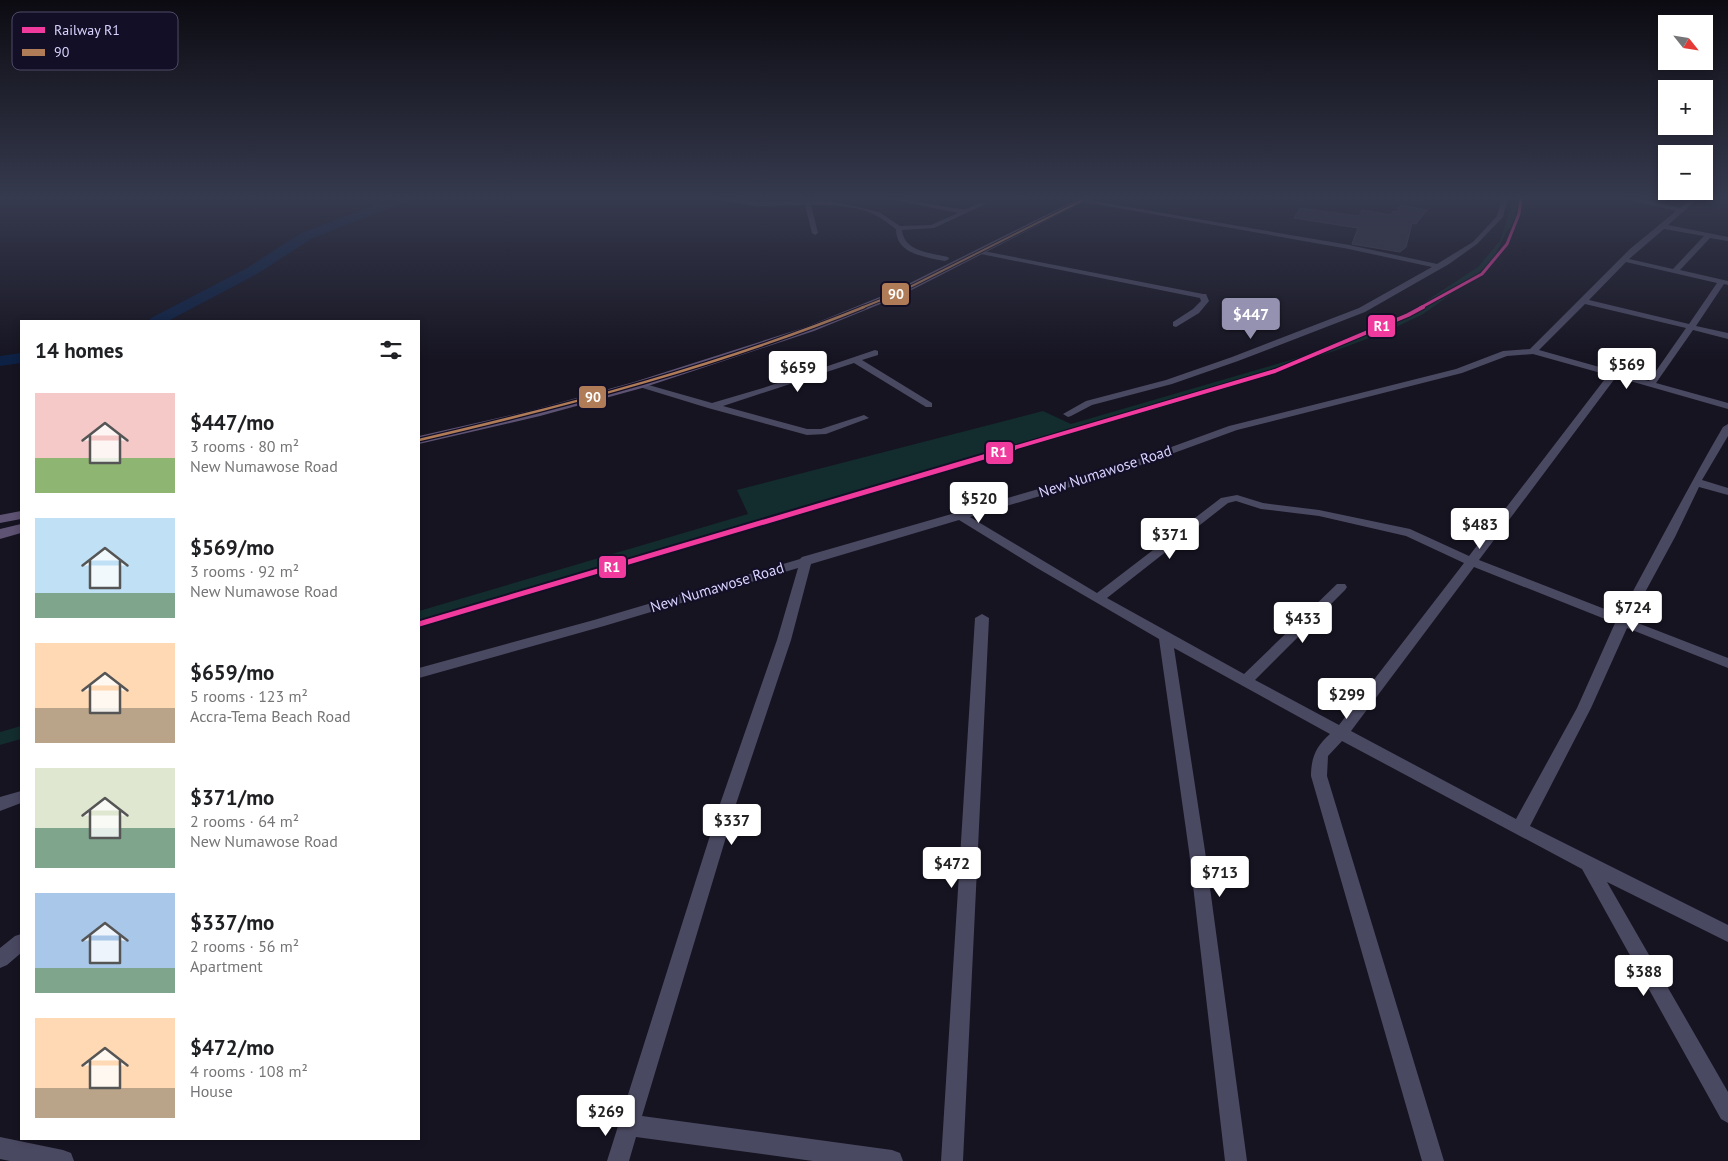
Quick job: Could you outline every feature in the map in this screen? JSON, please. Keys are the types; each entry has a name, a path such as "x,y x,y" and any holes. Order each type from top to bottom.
{"main road":[{"path":"420,431 531,406 627,378 790,326 882,289 960,251"},
{"path":"420,440 536,414 638,385 844,316 896,294 981,252"},
{"path":"0,519 20,514"},
{"path":"0,534 20,529"}],"street":[{"path":"916,251 944,259"},
{"path":"1368,251 1437,266"},
{"path":"1068,414 1089,403 1169,382 1235,359 1362,310 1461,251"},
{"path":"1632,251 1533,351 1728,406"},
{"path":"1674,271 1693,251"},
{"path":"981,252 1203,296 1205,301 1196,311 1176,324"},
{"path":"1625,260 1725,283 1690,327 1651,384"},
{"path":"1584,301 1728,336"},
{"name":"New Numawose Road","path":"420,673 599,623 806,560 1126,467 1233,428 1459,371 1506,353 1533,351"},
{"path":"711,406 857,361 876,353"},
{"path":"857,361 929,405"},
{"path":"1434,1161 1319,776 1318,763 1322,749 1340,733 1614,374"},
{"path":"638,385 815,433 864,418"},
{"path":"1520,828 1584,708 1623,620 1669,537 1696,482 1728,427"},
{"path":"1696,482 1728,492"},
{"path":"1098,599 1225,500 1232,498 1275,509 1319,514 1410,533 1472,562 1728,662"},
{"path":"961,516 1049,571 1166,639 1589,866 1728,934"},
{"path":"618,1161 730,796 784,640 806,560"},
{"path":"1245,681 1341,587"},
{"path":"952,1161 982,618"},
{"path":"1166,639 1197,851 1236,1161"},
{"path":"0,804 20,797"},
{"path":"1589,866 1728,1112"},
{"path":"0,959 20,943"},
{"path":"630,1125 892,1161"},
{"path":"0,1148 63,1161"}],"green space":[{"path":"1491,251 1497,251 1492,260 1471,280 1423,314 1388,331 1337,350 1167,406 808,508 420,624 420,611 748,514 737,490 1043,411 1071,424 1301,357 1397,320 1478,267"},
{"path":"20,726 20,739 0,745 0,732"}],"waterway":[{"path":"159,320 252,271 283,251"},
{"path":"0,361 20,358"}],"rail line":[{"name":"R1","path":"420,624 1275,371 1408,315 1482,274 1501,251"}],"transit line":[{"name":"90","path":"420,440 536,413 638,385 810,329 896,294 981,251"}]}
